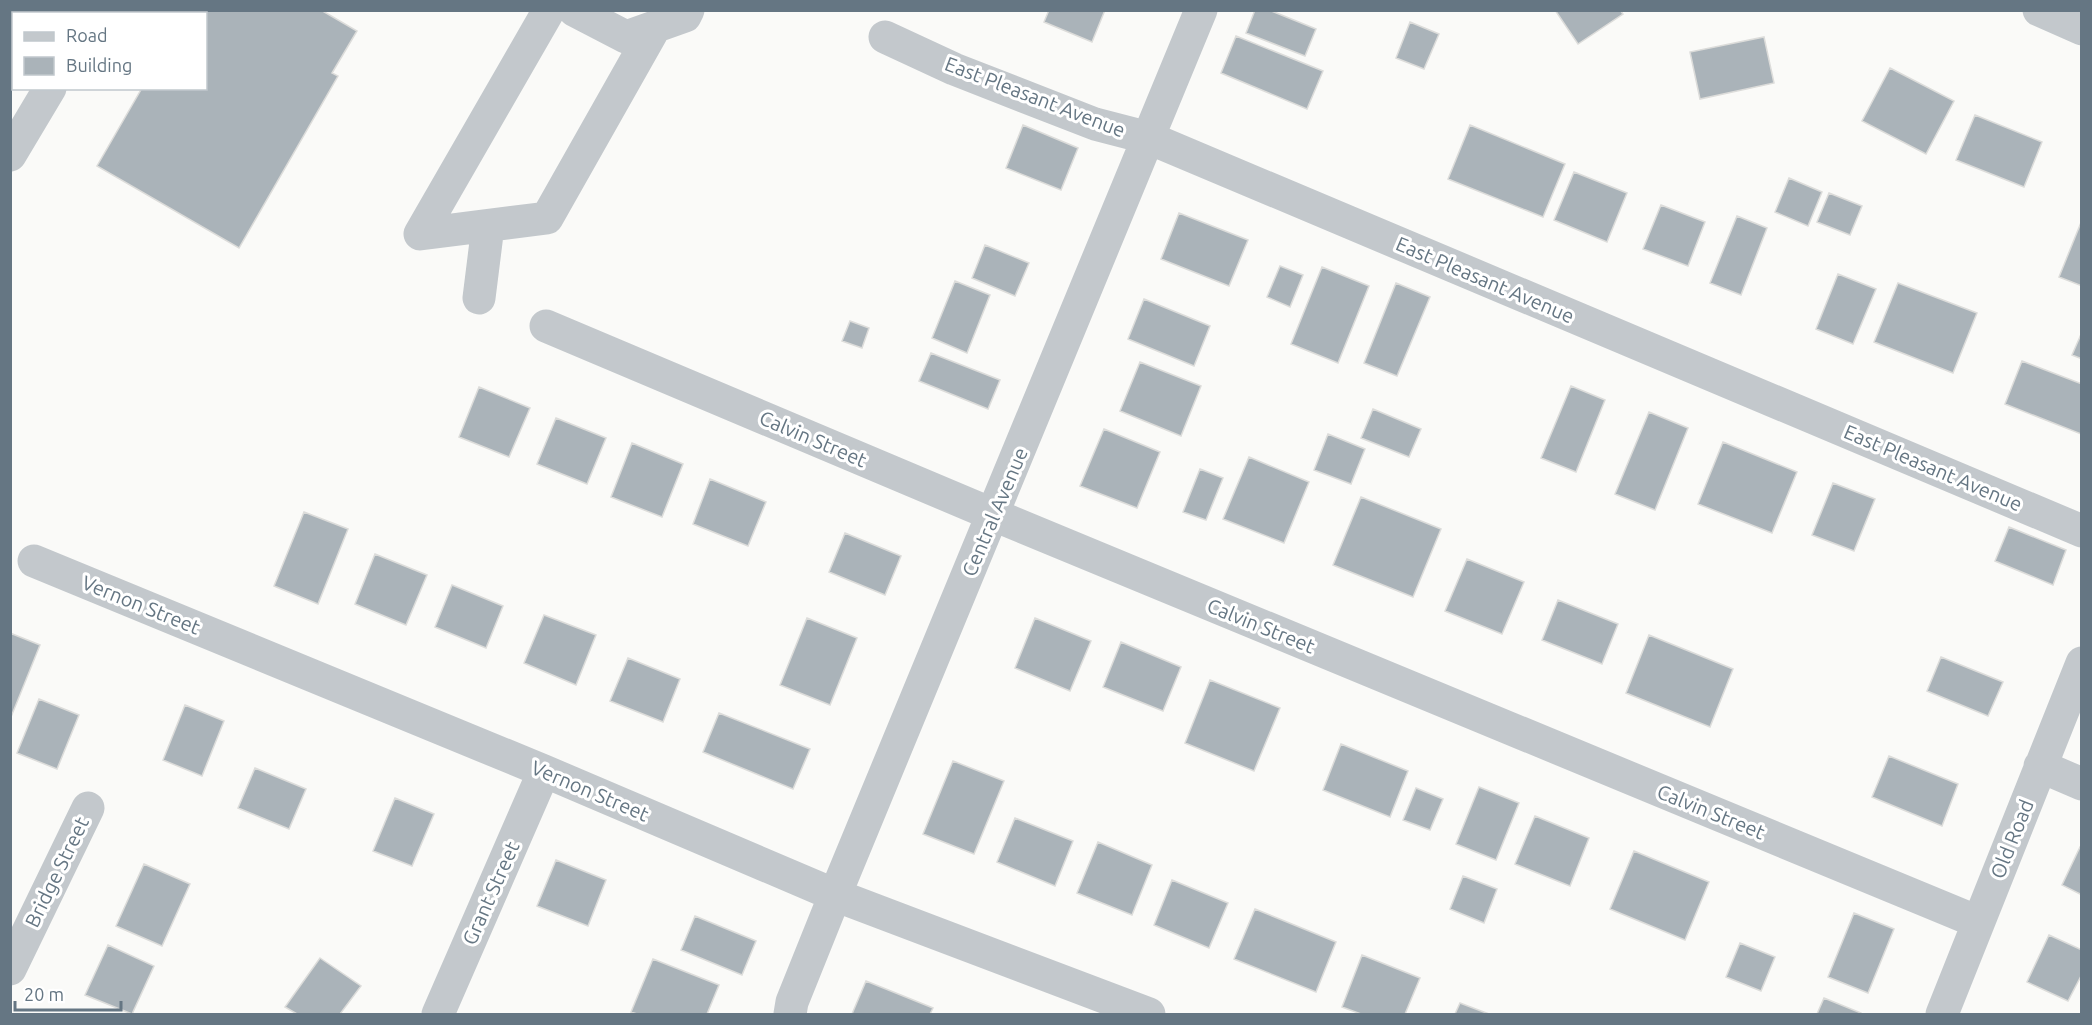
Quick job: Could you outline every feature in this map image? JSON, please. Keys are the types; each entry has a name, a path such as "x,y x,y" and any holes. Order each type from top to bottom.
{"street":[{"path":"549,10 420,234 547,218 655,27"},
{"path":"574,10 626,37 686,16 688,10"},
{"name":"Central Avenue","path":"790,1014 792,1002 835,895 1201,10"},
{"path":"2039,10 2082,28"},
{"name":"East Pleasant Avenue","path":"885,37 954,69 1095,124 1149,138 2082,531"},
{"path":"10,155 49,90"},
{"path":"479,298 488,226"},
{"name":"Calvin Street","path":"546,326 994,515 1978,922"},
{"name":"Vernon Street","path":"34,561 544,771 835,895 1149,1014"},
{"name":"Old Road","path":"1942,1014 2082,663"},
{"path":"2040,766 2082,784"},
{"name":"Grant Street","path":"438,1014 544,771"},
{"name":"Bridge Street","path":"10,969 88,808"}],"building":[{"path":"179,10 321,10 357,31 332,73 338,76 239,248 97,166 141,90 207,90 207,12 178,12"},
{"path":"1049,10 1105,10 1092,42 1044,22"},
{"path":"1255,10 1269,10 1316,29 1305,56 1246,33"},
{"path":"1555,10 1620,10 1623,14 1578,44"},
{"path":"1410,22 1439,34 1424,69 1396,58"},
{"path":"1236,36 1323,71 1307,109 1221,73"},
{"path":"1764,37 1774,83 1700,99 1690,52"},
{"path":"1890,68 1954,101 1926,154 1862,121"},
{"path":"1975,115 2042,142 2024,187 1956,160"},
{"path":"1023,125 1078,148 1061,190 1006,168"},
{"path":"1470,125 1565,164 1543,217 1448,179"},
{"path":"1574,172 1627,193 1607,242 1554,220"},
{"path":"1789,178 1822,192 1808,226 1775,212"},
{"path":"1829,193 1862,206 1850,235 1817,222"},
{"path":"1661,205 1705,222 1688,266 1643,249"},
{"path":"1179,213 1248,240 1229,286 1161,259"},
{"path":"1737,216 1767,228 1741,295 1710,283"},
{"path":"2082,220 2082,286 2059,277"},
{"path":"985,245 1029,263 1015,296 972,278"},
{"path":"1280,266 1303,275 1290,307 1267,297"},
{"path":"1322,267 1369,286 1338,363 1291,344"},
{"path":"1838,274 1876,289 1853,344 1816,329"},
{"path":"955,281 990,295 967,353 932,338"},
{"path":"1396,283 1430,297 1397,376 1364,363"},
{"path":"1898,283 1977,313 1953,373 1874,342"},
{"path":"1144,299 1210,326 1194,366 1128,339"},
{"path":"850,321 869,328 862,348 842,341"},
{"path":"2082,332 2082,359 2072,355"},
{"path":"931,353 1000,380 988,409 919,381"},
{"path":"2022,361 2082,384 2081,434 2005,404"},
{"path":"1140,362 1201,386 1181,436 1120,411"},
{"path":"1571,386 1605,400 1576,472 1541,458"},
{"path":"479,387 530,408 509,457 459,437"},
{"path":"1373,409 1421,429 1409,457 1361,438"},
{"path":"1649,412 1688,428 1655,510 1615,494"},
{"path":"556,418 606,438 587,484 537,464"},
{"path":"1104,429 1160,452 1137,508 1080,486"},
{"path":"1328,434 1365,449 1351,484 1314,470"},
{"path":"1723,442 1797,472 1772,533 1698,504"},
{"path":"632,443 683,464 662,517 611,497"},
{"path":"1249,457 1309,482 1284,543 1223,519"},
{"path":"1200,469 1223,478 1206,520 1183,512"},
{"path":"710,479 766,502 748,546 693,524"},
{"path":"1833,483 1875,499 1854,551 1812,535"},
{"path":"1361,497 1441,529 1413,597 1333,565"},
{"path":"304,512 348,529 318,604 274,586"},
{"path":"2009,527 2066,550 2053,585 1995,561"},
{"path":"845,533 901,556 885,595 829,572"},
{"path":"375,554 427,575 406,625 355,604"},
{"path":"1467,559 1524,582 1502,634 1445,611"},
{"path":"452,585 503,606 486,648 435,627"},
{"path":"1558,600 1618,624 1602,664 1542,640"},
{"path":"544,615 596,635 576,685 524,663"},
{"path":"807,618 857,638 830,705 780,685"},
{"path":"1035,618 1091,641 1070,691 1015,668"},
{"path":"10,633 40,645 11,717 10,716"},
{"path":"1649,635 1733,669 1710,727 1626,693"},
{"path":"1121,642 1181,667 1163,711 1103,687"},
{"path":"1941,657 2003,682 1988,716 1927,691"},
{"path":"628,658 680,679 663,722 610,701"},
{"path":"1210,680 1280,708 1254,771 1185,743"},
{"path":"39,699 79,715 57,769 17,753"},
{"path":"185,705 224,721 202,776 163,760"},
{"path":"719,713 810,749 793,789 703,752"},
{"path":"1341,744 1408,771 1390,817 1323,790"},
{"path":"1889,756 1958,784 1942,826 1872,797"},
{"path":"953,761 1004,781 974,854 923,834"},
{"path":"255,768 306,789 289,829 238,808"},
{"path":"1479,787 1519,803 1496,860 1456,844"},
{"path":"1416,788 1443,799 1430,830 1403,820"},
{"path":"395,798 434,814 412,866 373,851"},
{"path":"1535,816 1589,838 1570,886 1515,864"},
{"path":"1015,818 1073,841 1055,886 997,862"},
{"path":"1098,842 1152,865 1132,915 1077,893"},
{"path":"2080,847 2082,848 2082,895 2062,885"},
{"path":"1634,851 1709,882 1685,940 1610,909"},
{"path":"556,860 606,880 588,926 537,906"},
{"path":"144,864 190,884 162,946 116,926"},
{"path":"1463,876 1497,889 1484,923 1450,909"},
{"path":"1172,880 1228,903 1209,948 1154,925"},
{"path":"1255,909 1336,942 1316,992 1234,959"},
{"path":"1854,913 1894,929 1868,993 1828,977"},
{"path":"695,916 756,941 742,975 681,950"},
{"path":"2049,935 2082,950 2082,974 2068,1001 2027,982"},
{"path":"1740,943 1775,957 1761,991 1726,977"},
{"path":"108,945 154,966 132,1014 85,995"},
{"path":"1362,955 1420,978 1405,1014 1361,1014 1342,1007"},
{"path":"320,958 361,986 340,1014 297,1014 285,1007"},
{"path":"653,959 719,985 707,1014 637,1014 631,1012"},
{"path":"866,981 933,1008 930,1014 852,1014"},
{"path":"1824,998 1861,1013 1861,1014 1817,1014"},
{"path":"1460,1003 1489,1014 1455,1014"}]}
